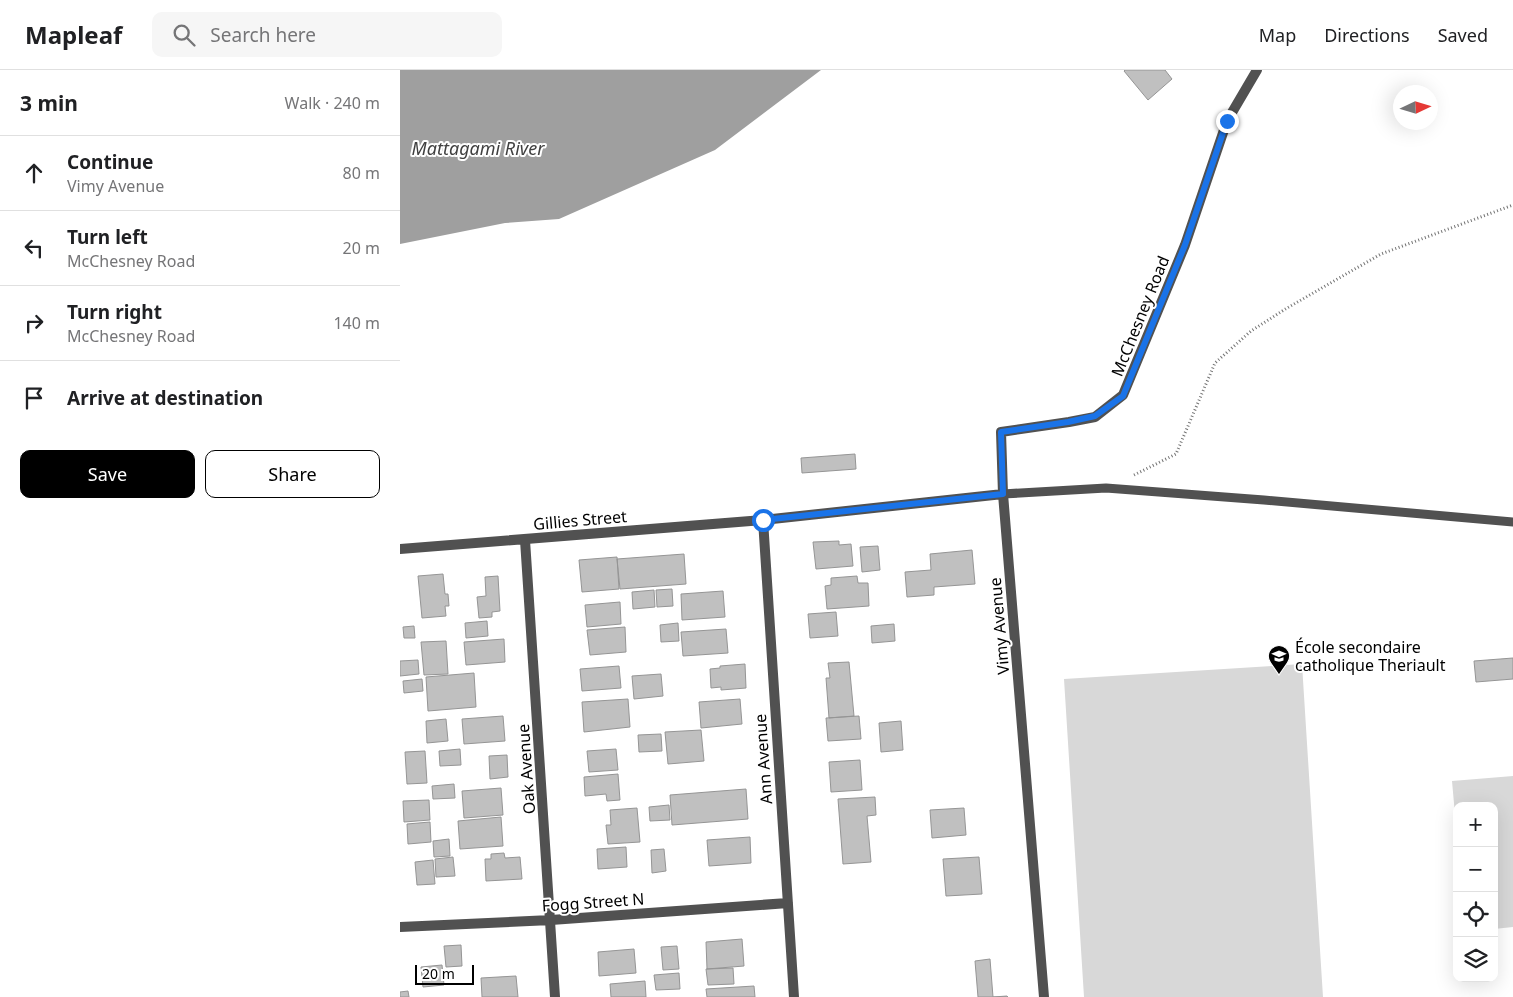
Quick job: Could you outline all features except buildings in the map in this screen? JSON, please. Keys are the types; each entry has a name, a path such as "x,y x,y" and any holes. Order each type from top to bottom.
{"street":[{"name":"McChesney Road","path":"1003,494 1001,432 1095,416 1123,396 1185,245 1227,121 1258,70"},
{"path":"763,520 1003,494"},
{"name":"Vimy Avenue","path":"1003,494 1044,997"},
{"name":"Gillies Street","path":"400,549 763,520"},
{"name":"Ann Avenue","path":"763,520 794,997"},
{"name":"Oak Avenue","path":"525,540 555,997"},
{"name":"Fogg Street N","path":"400,927 551,920 788,903"}],"lane":[{"path":"1003,494 1106,488 1513,522"}],"path":[{"path":"1132,476 1176,454 1215,364 1251,331 1381,254 1513,206"}],"shaded area":[{"path":"1302,664 1323,997 1084,997 1064,679"},
{"path":"1513,776 1513,927 1498,929 1498,802 1454,802 1452,781"}],"water":[{"name":"Mattagami River","path":"400,70 821,70 715,150 559,219 505,223 400,244"}],"place":[{"name":"École secondaire catholique Theriault","path":"1279,675"}],"route":[{"path":"763,520 1003,494 1001,432 1095,416 1123,396 1185,245 1227,121"}]}
